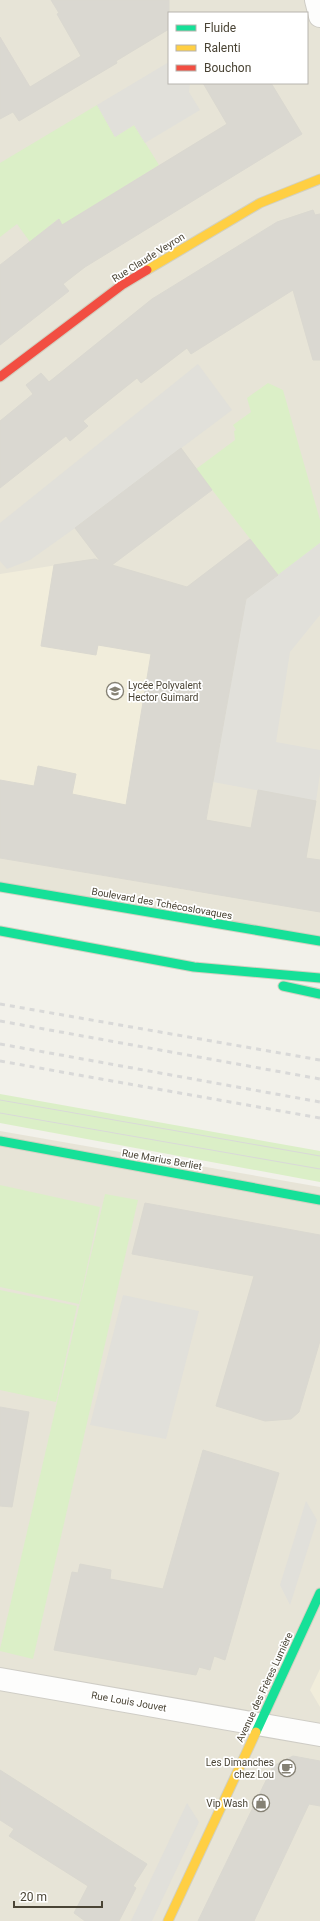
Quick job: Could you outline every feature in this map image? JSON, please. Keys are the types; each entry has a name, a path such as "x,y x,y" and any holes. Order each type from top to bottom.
{"main road":[{"name":"Rue Claude Veyron","path":"0,377 122,285 260,203 320,179"},
{"name":"Boulevard des Tchécoslovaques","path":"0,887 320,941"},
{"path":"0,931 194,967 320,994"},
{"path":"194,967 320,978"},
{"name":"Rue Marius Berliet","path":"0,1141 320,1200"},
{"name":"Avenue des Frères Lumière","path":"168,1921 320,1593"}],"street":[{"path":"316,0 320,16"},
{"name":"Rue Louis Jouvet","path":"0,1679 259,1723 320,1735"}],"shaded area":[{"path":"0,0 320,0 320,943 0,884"},
{"path":"168,63 168,84 190,84 189,92 200,110 145,143 134,125 115,137 97,105"},
{"path":"198,364 232,410 30,560 7,569 0,561 0,523"},
{"path":"320,543 320,615 290,652 276,742 320,750 320,774 316,801 213,782 246,599"},
{"name":"Lycée Polyvalent Hector Guimard","path":"70,563 146,579 150,576 187,587 246,599 193,891 0,858 0,574"},
{"path":"0,1131 320,1187 320,1921 0,1921"},
{"path":"123,1295 199,1311 166,1439 90,1425"},
{"path":"306,1501 317,1520 290,1605 280,1585"},
{"path":"320,1669 320,1707 310,1690"},
{"path":"187,1803 199,1822 152,1921 131,1921"}],"green space":[{"path":"97,105 115,137 134,125 159,165 62,225 58,219 30,242 17,224 0,237 0,163"},
{"path":"268,383 283,390 320,520 320,543 278,575 196,469 235,440 234,431 236,430 233,425 251,412 247,398"},
{"path":"0,1094 320,1151 320,1182 0,1123"},
{"path":"0,1185 100,1207 79,1304 0,1287"},
{"path":"105,1194 138,1200 33,1659 0,1651 0,1649"},
{"path":"0,1290 77,1306 56,1402 0,1390"}],"building":[{"path":"51,0 169,0 168,30 116,61 117,63 19,121 13,112 0,119 0,37 30,87 81,56 57,14 59,13"},
{"path":"204,84 272,84 302,134 85,267 63,284 69,291 0,345 0,265 59,219 62,225 227,124"},
{"path":"313,210 315,215 320,214 320,360 313,360 293,290 191,354 187,348 141,383 137,378 83,421 88,426 70,441 66,436 0,488 0,421 33,394 26,385 41,373 49,382 152,299 277,222"},
{"name":"Lycée Polyvalent Hector Guimard","path":"181,448 212,490 112,565 187,587 250,539 278,575 246,599 206,820 251,828 258,790 316,801 306,858 320,860 320,912 0,858 0,780 34,786 38,766 76,774 72,794 126,805 151,654 98,645 96,655 41,646 54,565 95,559 100,561 75,528"},
{"path":"145,1203 320,1235 320,1341 299,1412 291,1419 265,1421 216,1406 254,1276 132,1254"},
{"path":"0,1407 29,1412 12,1507 0,1506"},
{"path":"203,1450 279,1473 225,1660 214,1656 210,1670 199,1667 196,1675 54,1650 72,1572 78,1573 80,1564 111,1570 110,1579 163,1589"},
{"path":"293,1756 320,1761 320,1806 309,1804 254,1921 198,1921 273,1766"},
{"path":"0,1770 147,1864 133,1886 136,1888 119,1921 85,1921 74,1913 88,1886 9,1836 14,1829 0,1820"}],"tram line":[{"path":"0,1100 320,1156"},
{"path":"0,1113 320,1169"}],"railway":[{"path":"0,1004 320,1060"},
{"path":"0,1021 320,1079"},
{"path":"0,1044 320,1102"},
{"path":"0,1061 320,1118"}],"traffic: fast":[{"path":"0,887 320,941"},
{"path":"0,931 194,967 320,978"},
{"path":"283,986 320,994"},
{"path":"0,1141 320,1200"},
{"path":"256,1732 320,1593"}],"traffic: slow":[{"path":"147,270 260,203 320,179"},
{"path":"168,1921 256,1732"}],"traffic: jam":[{"path":"0,377 122,285 147,270"}],"place":[{"name":"Lycée Polyvalent Hector Guimard","path":"115,691"},
{"name":"Les Dimanches chez Lou","path":"287,1768"},
{"name":"Vip Wash","path":"261,1803"}]}
